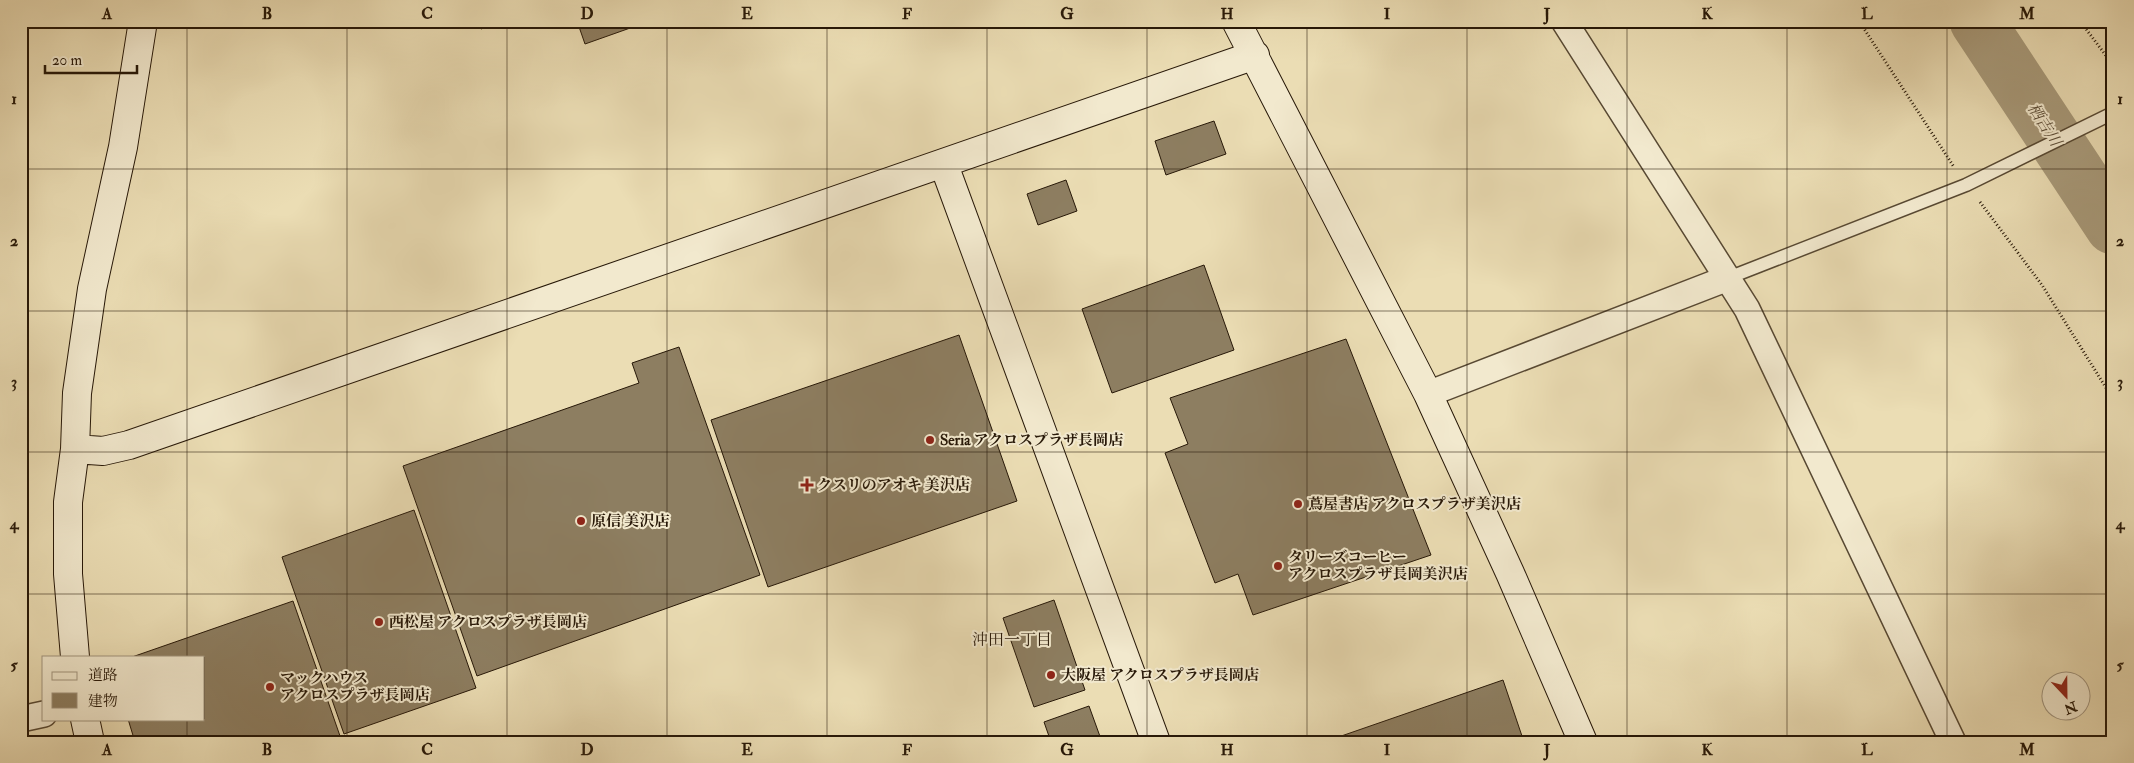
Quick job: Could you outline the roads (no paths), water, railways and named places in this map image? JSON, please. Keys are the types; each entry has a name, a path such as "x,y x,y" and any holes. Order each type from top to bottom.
{"street":[{"path":"75,656 68,574 68,502 75,449 76,393 92,289 124,147 143,21"},
{"path":"1236,21 1256,55 1428,394 1510,573 1583,742"},
{"path":"1564,21 1748,310 1953,742"},
{"path":"75,449 103,451 129,445 1256,55"},
{"path":"944,164 1156,742"},
{"path":"1428,394 1728,278"},
{"path":"21,719 42,714"},
{"path":"85,720 90,742"}],"lane":[{"path":"1728,278 1956,189 2113,113"}],"waterway":[{"name":"栖吉川","path":"1977,21 2113,227"}],"place":[{"name":"Seria アクロスプラザ長岡店","path":"930,440"},
{"name":"クスリのアオキ 美沢店","path":"807,485"},
{"name":"蔦屋書店 アクロスプラザ美沢店","path":"1298,504"},
{"name":"原信 美沢店","path":"581,521"},
{"name":"タリーズコーヒー アクロスプラザ長岡美沢店","path":"1278,566"},
{"name":"西松屋 アクロスプラザ長岡店","path":"379,622"},
{"name":"大阪屋 アクロスプラザ長岡店","path":"1051,675"},
{"name":"マックハウス アクロスプラザ長岡店","path":"270,687"}],"district":[{"name":"沖田一丁目","path":"1012,639"}]}
